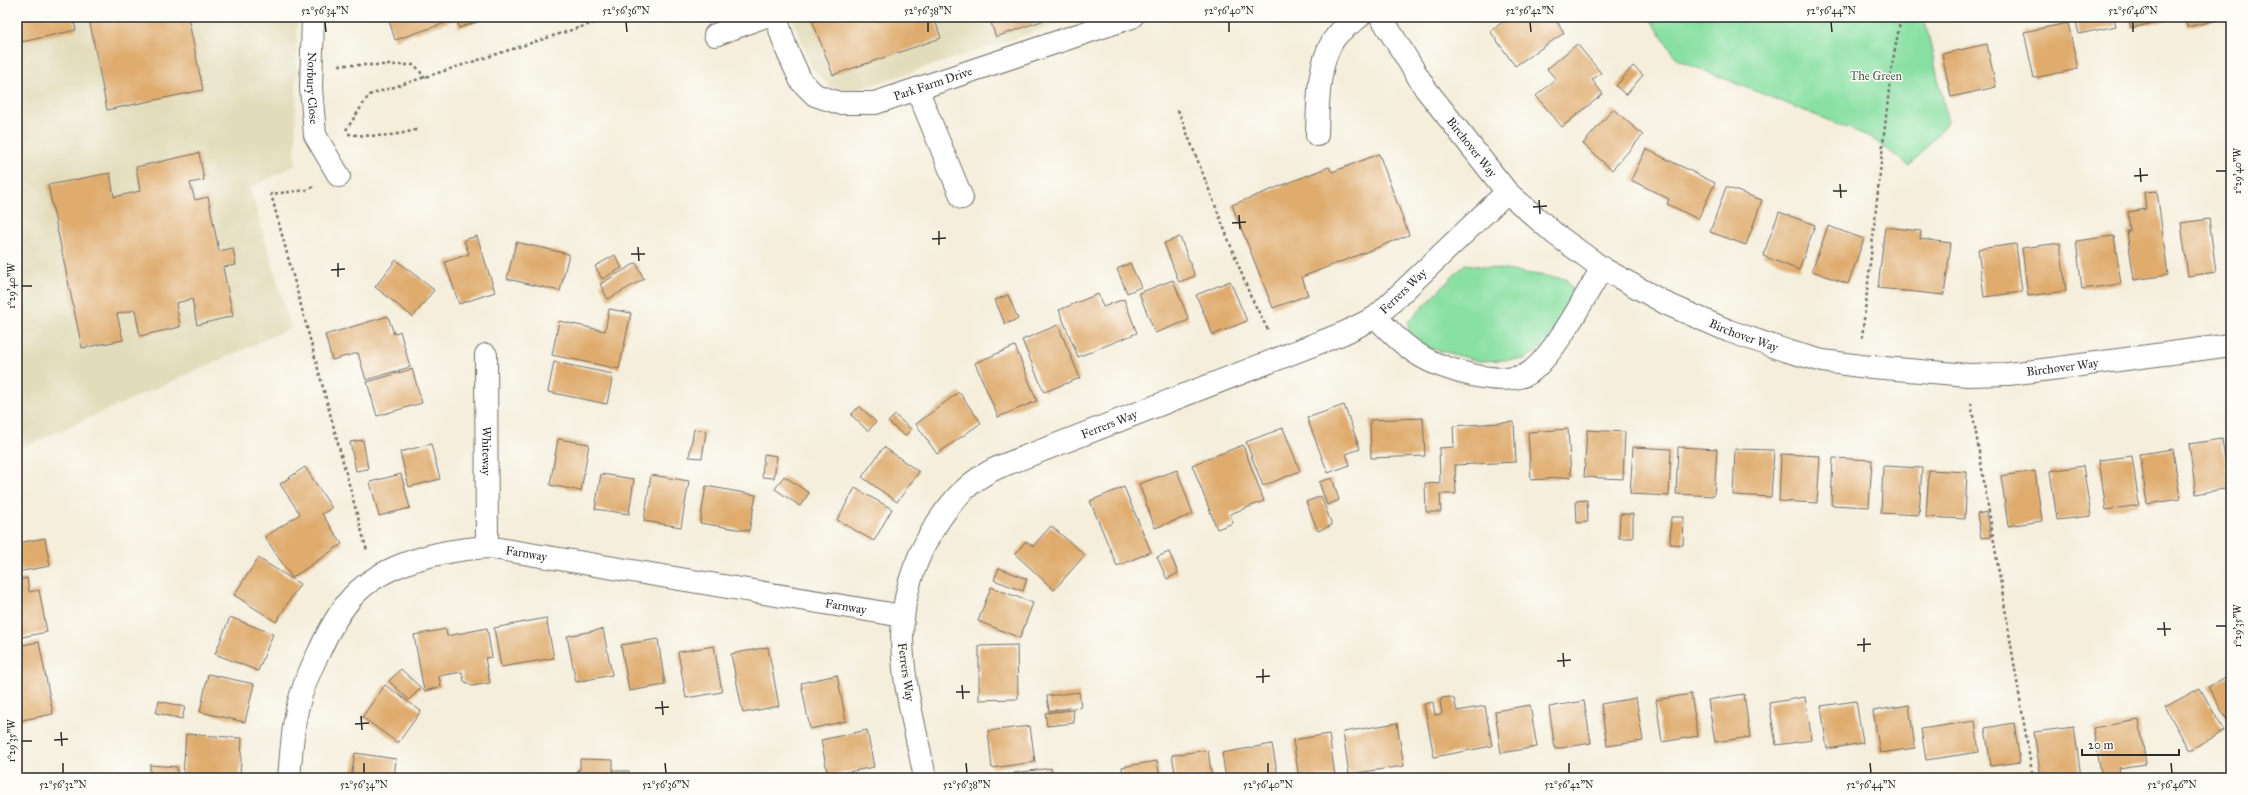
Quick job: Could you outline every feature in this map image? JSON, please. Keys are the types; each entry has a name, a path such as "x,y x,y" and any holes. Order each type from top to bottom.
{"street":[{"name":"Norbury Close","path":"313,17 311,88 315,135 339,176"},
{"path":"715,35 763,17"},
{"name":"Park Farm Drive","path":"776,17 786,48 801,81 815,95 839,103 875,103 1132,17"},
{"path":"1317,135 1318,96 1326,56 1339,33 1359,17"},
{"name":"Birchover Way","path":"1382,17 1425,88 1507,192 1555,234 1602,268 1667,304 1729,331 1787,352 1823,361 1860,366 1968,375 2052,369 2231,345"},
{"path":"917,89 962,198"},
{"name":"Ferrers Way","path":"925,778 904,669 901,634 903,616 912,572 925,544 959,493 973,481 986,473 1058,443 1344,333 1376,317 1507,192"},
{"path":"1376,317 1419,355 1458,372 1480,377 1518,377 1530,372 1552,349 1602,268"},
{"name":"Whiteway","path":"486,355 487,547"},
{"name":"Farnway","path":"289,778 296,715 308,675 335,618 354,595 374,579 402,565 431,555 460,549 487,547 903,616"}],"path":[{"path":"419,129 396,136 368,136 343,133 369,95 612,17"},
{"path":"1860,366 1863,325 1891,71 1902,17"},
{"path":"311,65 415,65 425,78"},
{"path":"1178,110 1250,295 1281,357"},
{"path":"339,176 307,190 271,194 374,579"},
{"path":"1968,375 2033,778"}],"shaded area":[{"path":"17,17 297,17 295,165 250,188 291,328 17,450"},
{"path":"792,17 1080,17 854,91 830,87 812,68"}],"green space":[{"name":"The Green","path":"1649,17 1924,17 1948,122 1910,166 1870,137 1678,60"},
{"path":"1465,264 1566,279 1574,293 1546,345 1525,359 1479,361 1426,347 1409,335 1408,322"}],"building":[{"path":"17,17 73,17 76,30 17,43"},
{"path":"188,17 203,90 107,110 89,18"},
{"path":"388,17 491,17 459,28 457,19 395,40"},
{"path":"811,17 934,17 941,38 833,75"},
{"path":"989,17 1053,17 996,37"},
{"path":"1510,17 1554,17 1564,33 1515,66 1490,31"},
{"path":"2075,17 2114,17 2116,26 2079,34"},
{"path":"2129,17 2170,17 2171,19 2131,28"},
{"path":"2184,17 2222,17 2222,19 2187,27"},
{"path":"2068,23 2078,69 2034,78 2024,32"},
{"path":"1577,44 1601,73 1592,80 1603,94 1562,127 1536,96 1556,79 1547,69"},
{"path":"1987,44 1996,87 1951,97 1942,54"},
{"path":"1633,66 1643,75 1626,95 1616,86"},
{"path":"1613,109 1643,135 1612,170 1583,144"},
{"path":"1646,149 1715,183 1698,219 1667,204 1669,199 1631,180"},
{"path":"199,153 204,180 190,183 195,200 208,197 219,251 233,248 236,265 223,267 233,316 197,325 192,299 176,303 180,327 140,336 135,310 117,314 123,340 82,348 48,185 110,173 114,197 140,191 136,167"},
{"path":"1379,154 1409,235 1302,277 1308,295 1273,308 1232,205 1329,167 1332,172"},
{"path":"1726,187 1762,200 1746,245 1710,232"},
{"path":"2157,191 2168,275 2134,280 2127,231 2130,231 2128,212 2146,209 2144,192"},
{"path":"1779,212 1815,225 1799,270 1763,256"},
{"path":"2209,219 2216,272 2188,276 2181,223"},
{"path":"1828,226 1864,239 1848,284 1812,271"},
{"path":"1885,227 1921,231 1920,239 1951,243 1944,295 1878,288"},
{"path":"477,236 495,292 459,304 445,262 469,254 464,240"},
{"path":"2114,236 2121,284 2082,289 2076,241"},
{"path":"1180,237 1195,276 1179,282 1164,243"},
{"path":"516,242 569,254 560,291 507,279"},
{"path":"2060,243 2066,291 2028,296 2022,248"},
{"path":"2016,244 2022,292 1984,297 1978,249"},
{"path":"615,255 622,268 602,279 595,266"},
{"path":"396,260 434,290 413,317 375,287"},
{"path":"636,263 644,279 608,299 600,284"},
{"path":"1130,263 1141,287 1127,293 1117,269"},
{"path":"1173,280 1189,320 1155,333 1139,293"},
{"path":"1230,281 1247,321 1213,335 1196,295"},
{"path":"1098,294 1103,307 1124,299 1137,333 1078,357 1059,310"},
{"path":"1008,295 1018,319 1005,324 995,300"},
{"path":"609,309 631,313 619,369 552,355 559,321 605,331"},
{"path":"388,316 394,334 400,331 410,367 366,380 358,353 332,360 325,335"},
{"path":"1058,325 1080,378 1044,392 1022,340"},
{"path":"1015,346 1037,401 998,417 975,363"},
{"path":"554,362 613,374 607,404 548,392"},
{"path":"412,369 422,403 377,416 367,382"},
{"path":"959,392 981,423 937,454 916,424"},
{"path":"1344,405 1360,449 1346,454 1350,465 1328,473 1307,418"},
{"path":"859,406 876,422 868,431 851,415"},
{"path":"895,415 911,429 905,436 888,422"},
{"path":"1423,418 1425,456 1371,458 1370,420"},
{"path":"1514,422 1516,462 1455,465 1456,494 1440,494 1441,512 1426,512 1425,483 1440,484 1439,448 1454,447 1453,426"},
{"path":"1283,428 1300,471 1263,486 1246,442"},
{"path":"694,429 706,431 702,458 689,457"},
{"path":"1568,429 1571,477 1531,480 1528,432"},
{"path":"1587,430 1625,432 1623,479 1584,477"},
{"path":"558,439 589,444 581,491 550,485"},
{"path":"2222,439 2229,488 2196,494 2189,444"},
{"path":"363,440 368,469 356,471 350,442"},
{"path":"431,444 440,479 409,487 400,452"},
{"path":"1243,445 1264,501 1230,514 1233,523 1217,529 1192,465"},
{"path":"884,447 919,472 897,502 862,477"},
{"path":"1633,447 1671,449 1669,496 1630,494"},
{"path":"1678,447 1717,449 1714,496 1676,494"},
{"path":"1735,449 1774,450 1771,497 1733,495"},
{"path":"2173,449 2180,499 2147,504 2140,454"},
{"path":"764,454 777,456 774,478 762,477"},
{"path":"1781,454 1820,456 1817,503 1779,501"},
{"path":"2132,456 2139,505 2106,510 2099,460"},
{"path":"1833,458 1872,460 1869,507 1831,505"},
{"path":"1883,466 1922,468 1919,515 1881,513"},
{"path":"2083,466 2091,516 2057,520 2050,471"},
{"path":"305,467 332,508 322,514 342,544 292,578 265,537 300,514 280,484"},
{"path":"1177,470 1193,514 1155,528 1139,484"},
{"path":"1929,470 1967,472 1965,519 1926,517"},
{"path":"2035,471 2042,521 2008,526 2001,476"},
{"path":"401,474 410,508 379,516 370,482"},
{"path":"601,474 634,479 629,514 595,509"},
{"path":"651,475 689,481 681,527 644,521"},
{"path":"784,476 809,493 800,506 775,489"},
{"path":"1332,478 1339,500 1327,505 1319,482"},
{"path":"706,486 756,495 749,531 700,523"},
{"path":"1124,487 1151,552 1117,566 1090,501"},
{"path":"855,488 892,509 874,541 837,520"},
{"path":"1321,496 1332,525 1318,531 1306,502"},
{"path":"1587,500 1588,522 1577,523 1576,501"},
{"path":"1987,512 1991,537 1981,538 1977,514"},
{"path":"1620,514 1633,514 1633,538 1619,538"},
{"path":"1671,517 1684,517 1683,545 1670,544"},
{"path":"1051,526 1085,555 1054,590 1015,554 1026,541 1033,546"},
{"path":"45,538 50,566 17,572 17,543"},
{"path":"1169,552 1178,573 1167,579 1157,557"},
{"path":"258,558 300,584 276,622 234,595"},
{"path":"999,568 1027,579 1023,591 994,580"},
{"path":"27,578 29,592 39,590 47,632 17,638 17,580"},
{"path":"991,587 1033,603 1020,638 978,621"},
{"path":"230,617 273,634 258,671 215,654"},
{"path":"546,618 554,658 501,667 494,628"},
{"path":"487,628 492,657 485,658 490,683 472,686 464,681 462,672 439,676 441,687 424,691 414,635 446,629 447,636"},
{"path":"603,629 612,675 576,682 567,636"},
{"path":"658,639 665,685 629,691 621,645"},
{"path":"39,642 53,714 17,721 17,665 21,664 17,646"},
{"path":"1017,645 1018,699 979,700 979,646"},
{"path":"714,646 722,692 686,698 678,652"},
{"path":"768,647 779,706 743,713 731,654"},
{"path":"401,669 421,688 409,700 389,681"},
{"path":"208,674 254,684 245,722 200,712"},
{"path":"2231,674 2231,727 2208,687"},
{"path":"837,675 846,721 810,729 801,683"},
{"path":"385,685 421,711 398,743 362,717"},
{"path":"2200,688 2224,731 2190,751 2165,707"},
{"path":"1079,692 1081,707 1049,711 1047,696"},
{"path":"1691,694 1698,736 1662,742 1656,700"},
{"path":"1744,694 1750,737 1715,742 1708,700"},
{"path":"1450,697 1454,699 1457,711 1485,706 1492,746 1434,757 1424,704 1433,702 1435,715 1442,714 1440,701 1442,698"},
{"path":"1805,697 1812,740 1776,745 1769,703"},
{"path":"1636,698 1643,741 1607,746 1601,704"},
{"path":"159,701 185,707 182,719 156,713"},
{"path":"1584,701 1591,743 1555,749 1549,707"},
{"path":"1856,701 1863,743 1827,749 1821,706"},
{"path":"1530,705 1537,747 1501,753 1495,711"},
{"path":"1909,705 1915,748 1880,753 1873,711"},
{"path":"1073,710 1074,723 1047,726 1045,713"},
{"path":"2139,720 2146,764 2119,768 2121,778 2102,778 2093,728"},
{"path":"1975,721 1979,752 1926,760 1921,729"},
{"path":"1397,723 1404,766 1349,774 1343,732"},
{"path":"2014,723 2020,762 1991,766 1985,728"},
{"path":"1030,726 1035,762 992,768 988,731"},
{"path":"2074,727 2081,777 2041,778 2034,732"},
{"path":"867,730 874,767 828,776 821,740"},
{"path":"186,734 242,738 240,778 183,774"},
{"path":"1329,734 1335,776 1299,778 1293,740"},
{"path":"1272,744 1278,777 1226,778 1222,753"},
{"path":"1208,750 1212,778 1176,778 1172,755"},
{"path":"355,753 396,759 394,778 351,778"},
{"path":"580,759 613,760 613,771 629,771 629,778 577,778 577,770 580,770"},
{"path":"1157,761 1160,778 1123,778 1122,767"},
{"path":"150,765 177,767 177,778 150,778"},
{"path":"1051,768 1052,778 1015,778 1014,773"}]}
